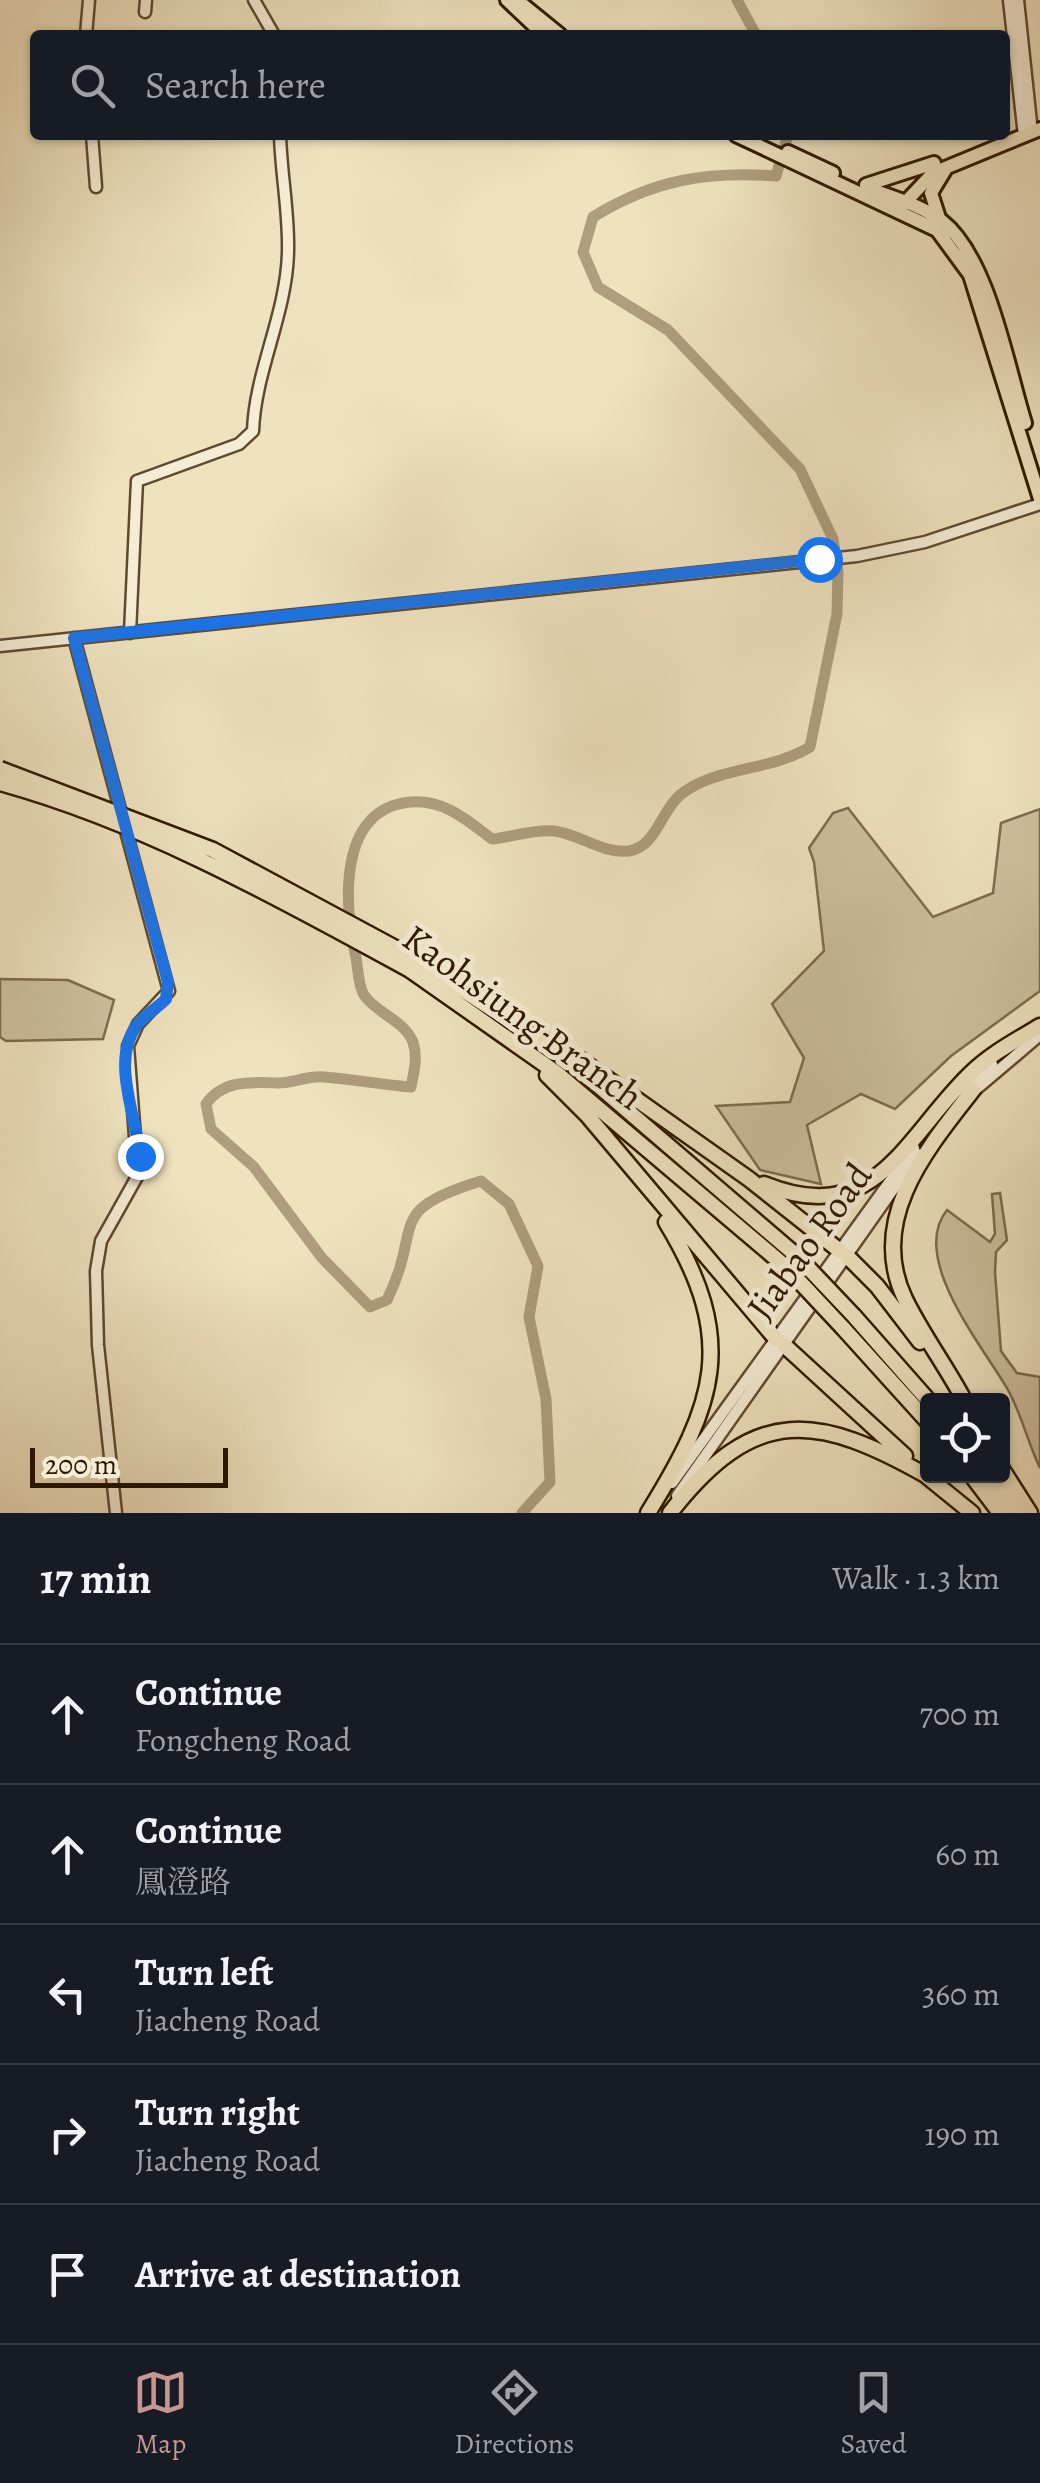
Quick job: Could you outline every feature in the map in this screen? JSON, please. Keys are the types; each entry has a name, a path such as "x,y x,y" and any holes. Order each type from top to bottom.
{"highway":[{"name":"Kaohsiung Branch","path":"0,770 213,850 412,964 558,1074 791,1261 843,1328 920,1413"},
{"name":"Kaohsiung Branch","path":"0,783 39,794 213,865 467,992 566,1057 854,1316 922,1393"},
{"path":"467,992 589,1064 750,1178 844,1253 901,1316 957,1393"},
{"path":"750,1178 808,1198 838,1195 867,1184 887,1171 972,1072 998,1050 1040,1027"},
{"path":"518,1046 586,1115 780,1342 920,1470"},
{"path":"958,1393 904,1296 892,1236 909,1183 973,1090"},
{"path":"642,1183 698,1284 711,1350 698,1424 650,1513"},
{"path":"668,1513 695,1482 733,1450 769,1433 831,1432 865,1441 920,1472"},
{"path":"1010,1482 1030,1513"},
{"path":"935,1483 972,1513"},
{"path":"977,1483 1000,1513"},
{"path":"994,1483 1016,1513"}],"main road":[{"path":"507,0 539,30"},
{"path":"517,0 554,30"},
{"path":"749,140 944,222"},
{"path":"760,140 768,147"},
{"path":"863,186 992,140"},
{"path":"898,204 927,176 1005,140"},
{"path":"898,204 914,177 934,163"},
{"path":"955,163 938,176 930,193 932,206 974,262 1040,470"},
{"path":"808,167 863,186 898,204 937,230 962,260 1040,502"}],"street":[{"path":"86,30 89,0"},
{"path":"254,0 271,30"},
{"path":"1009,0 1031,128"},
{"path":"1018,0 1031,128"},
{"path":"92,140 96,187"},
{"path":"130,632 137,481 239,444 253,431 254,396 267,367 288,252 280,140"},
{"path":"0,646 857,556 925,542 1040,502"},
{"path":"74,638 169,991 138,1024 128,1046 138,1175 100,1240 96,1271 98,1345 116,1513"},
{"name":"Jiabao Road","path":"650,1513 780,1342 956,1097 1040,1027"},
{"name":"Jiabao Road","path":"844,1253 922,1149 973,1090 1040,1035"},
{"name":"Jiabao Road","path":"668,1513 780,1342"}],"shaded area":[{"path":"848,808 933,917 993,893 1001,823 1040,809 1040,991 951,1056 895,1109 861,1094 807,1125 821,1184 760,1170 716,1106 790,1102 804,1058 772,1004 824,951 809,848 833,813"},
{"path":"0,979 68,980 114,1000 103,1039 6,1041 0,1037"},
{"path":"1000,1193 1007,1240 996,1252 1001,1351 1017,1373 1040,1377 1040,1468 1010,1393 954,1303 937,1253 937,1230 947,1210 990,1242 995,1234 992,1194"}],"waterway":[{"path":"737,0 753,30"},
{"path":"522,1513 550,1482 546,1399 529,1317 538,1266 509,1204 481,1181 430,1202 411,1224 387,1300 370,1307 322,1258 254,1167 211,1129 206,1104 220,1090 256,1082 283,1083 318,1077 411,1087 413,1042 362,991 349,912 351,862 358,840 370,821 387,808 423,802 455,813 492,839 554,831 610,850 629,851 646,843 673,802 694,786 810,747 837,614 838,572 833,539 800,469 668,330 598,287 583,252 593,217 615,204 659,186 703,177 776,176 787,140"}],"route":[{"path":"140,1156 128,1094 128,1046 138,1024 166,999 168,982 74,638 819,559"}]}
